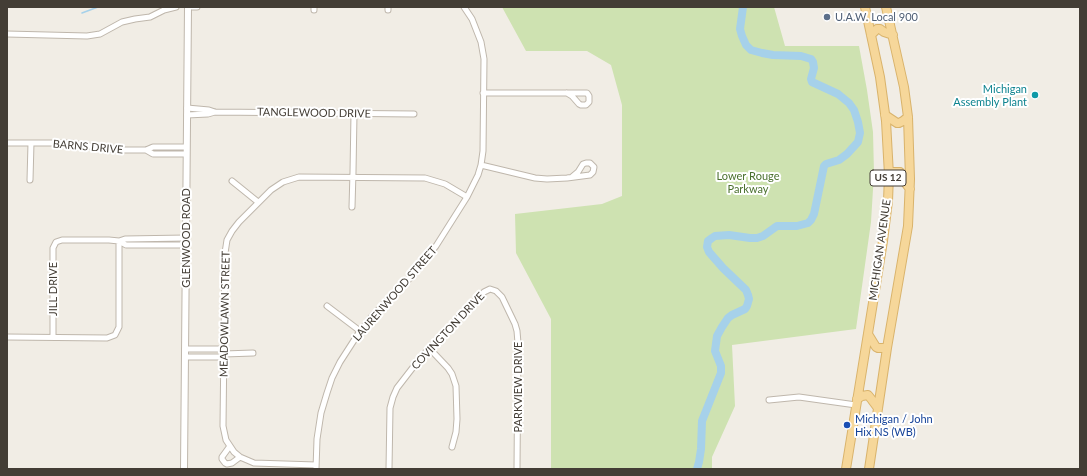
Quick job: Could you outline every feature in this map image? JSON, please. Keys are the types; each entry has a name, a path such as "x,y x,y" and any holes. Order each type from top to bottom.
{"main road":[{"name":"MICHIGAN AVENUE","path":"846,469 888,201 889,175 886,115 880,77 865,7"},
{"name":"MICHIGAN AVENUE","path":"869,469 887,348 908,226 910,189 908,117 904,87 886,7"},
{"path":"871,35 877,29 880,29 893,35"},
{"path":"886,115 896,123 903,121 908,117"},
{"path":"889,175 893,172 900,172 910,189"},
{"path":"868,334 876,347 887,348"},
{"path":"857,402 862,396 868,394 878,408"}],"street":[{"path":"7,34 87,36 100,34 122,22 150,16 176,7"},
{"name":"GLENWOOD ROAD","path":"184,469 188,7"},
{"path":"192,7 198,7"},
{"name":"LAURENWOOD STREET","path":"316,467 318,430 327,393 340,362 360,331 373,315 426,260 467,197 481,165 483,150 484,59 475,28 464,7"},
{"path":"483,93 566,93"},
{"name":"TANGLEWOOD DRIVE","path":"187,112 209,110 215,112 414,114"},
{"path":"352,208 354,114"},
{"name":"BARNS DRIVE","path":"7,143 71,143 108,150 146,150 153,147 186,151"},
{"path":"30,180 31,143"},
{"path":"481,165 539,179 572,177"},
{"name":"MEADOWLAWN STREET","path":"316,467 259,464 252,462 240,457 234,452 224,433 225,253 230,235 235,227 258,202 276,186 292,179 307,177 425,178 445,184 467,197"},
{"path":"232,181 258,202"},
{"path":"119,241 126,239 186,238"},
{"name":"JILL DRIVE","path":"53,337 53,248 55,242 62,240 119,241"},
{"path":"119,241 126,245 186,245"},
{"path":"7,337 107,338 115,335 119,328 119,241"},
{"name":"COVINGTON DRIVE","path":"389,469 390,414 393,397 400,383 429,348 484,292 492,289"},
{"name":"PARKVIEW DRIVE","path":"492,289 498,292 502,297 517,331 517,469"},
{"path":"327,306 360,331"},
{"path":"429,348 448,368 452,374 456,386 456,432 452,448"},
{"path":"185,349 224,353"},
{"path":"185,356 224,353 253,353"},
{"path":"769,400 800,397 857,402"},
{"path":"230,446 222,457 223,461 227,464 232,463 240,457"}],"green space":[{"name":"Lower Rouge Parkway","path":"502,7 774,7 785,46 859,46 873,132 874,173 871,222 856,329 732,345 735,406 712,457 712,469 551,469 551,319 516,253 515,214 602,204 622,196 622,105 611,65 587,51 526,51"}],"waterway":[{"path":"82,13 98,7"},
{"path":"697,469 701,449 702,421 721,373 721,366 715,351 717,336 728,318 745,309 749,299 746,290 709,252 707,247 708,241 715,236 729,235 757,238 763,236 777,226 797,226 808,223 814,214 824,166 839,160 847,154 858,142 860,133 854,110 849,103 838,94 812,82 811,79 814,68 811,59 801,56 762,53 751,50 746,45 740,29 743,7"}],"place":[{"name":"U.A.W. Local 900","path":"827,17"},
{"name":"Michigan Assembly Plant","path":"1035,95"},
{"name":"Michigan / John Hix NS (WB)","path":"847,425"}]}
